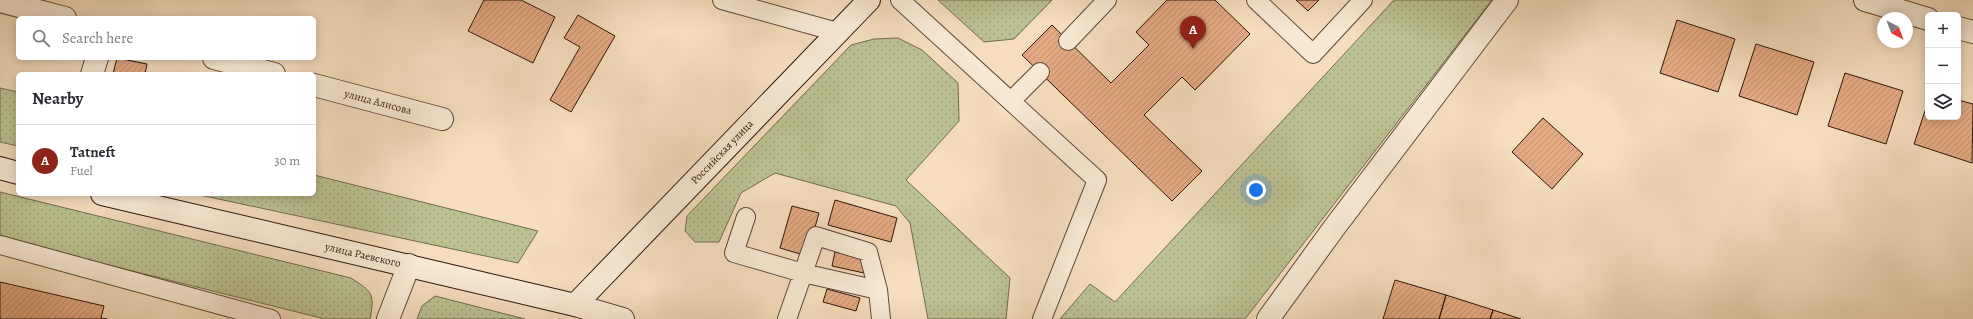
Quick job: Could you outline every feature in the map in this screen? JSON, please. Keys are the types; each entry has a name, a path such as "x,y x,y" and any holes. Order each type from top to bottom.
{"main road":[{"name":"Российская улица","path":"575,305 869,0"},
{"path":"1268,319 1334,228 1507,0"},
{"path":"1866,0 1925,18"},
{"path":"0,1 57,16"},
{"path":"1961,29 1973,32"},
{"path":"93,72 96,60"},
{"path":"222,60 266,72"},
{"name":"улица Алисова","path":"316,86 442,119"},
{"path":"0,168 16,172"},
{"name":"улица Раевского","path":"111,196 409,265 575,305 623,319"},
{"path":"388,319 409,265"}],"lane":[{"path":"722,0 837,32"},
{"path":"900,0 1097,180 1042,319"},
{"path":"1068,41 1107,0"},
{"path":"1256,0 1314,54 1363,0"},
{"path":"1011,102 1040,72"},
{"path":"746,217 734,253 803,273 878,290"},
{"path":"787,319 816,236 868,252 878,290 881,319"},
{"path":"0,245 271,319"}],"green space":[{"path":"938,0 1052,0 1014,39 984,42"},
{"path":"1394,0 1492,0 1245,319 1060,319 1090,284 1115,302"},
{"path":"898,38 922,50 958,83 959,121 906,180 1010,278 1006,319 928,319 910,223 896,206 775,173 741,193 719,242 695,242 685,231 687,216 851,45 874,39"},
{"path":"0,88 16,92 16,146 0,142"},
{"path":"316,176 538,231 518,263 204,196 316,196"},
{"path":"0,192 351,278 368,290 372,298 370,319 325,319 0,238"},
{"path":"435,296 525,319 417,319 422,306"}],"building":[{"path":"484,0 521,0 555,17 533,63 468,31"},
{"path":"1167,0 1215,0 1250,34 1195,90 1182,77 1144,115 1202,171 1172,201 1022,55 1052,25 1111,83 1149,45 1136,32"},
{"path":"1296,0 1319,0 1308,11"},
{"path":"578,15 615,36 571,112 550,100 580,47 564,38"},
{"path":"1677,20 1735,39 1718,92 1660,73"},
{"path":"1756,44 1814,62 1797,115 1739,96"},
{"path":"116,60 127,60 147,64 145,72 114,72"},
{"path":"1845,73 1903,91 1886,144 1828,126"},
{"path":"1961,101 1973,104 1972,163 1914,144 1925,111 1925,120 1961,120"},
{"path":"1543,118 1583,154 1552,189 1512,152"},
{"path":"835,200 897,218 891,242 828,225"},
{"path":"792,206 819,213 807,256 780,248"},
{"path":"835,252 867,259 864,273 832,266"},
{"path":"1395,280 1446,295 1439,319 1383,319"},
{"path":"0,282 104,306 101,318 107,319 0,319"},
{"path":"827,289 860,298 856,311 823,302"},
{"path":"1446,295 1493,310 1490,319 1439,319"},
{"path":"1493,310 1521,319 1490,319"}],"place":[{"name":"Tatneft","path":"1193,49"}]}
